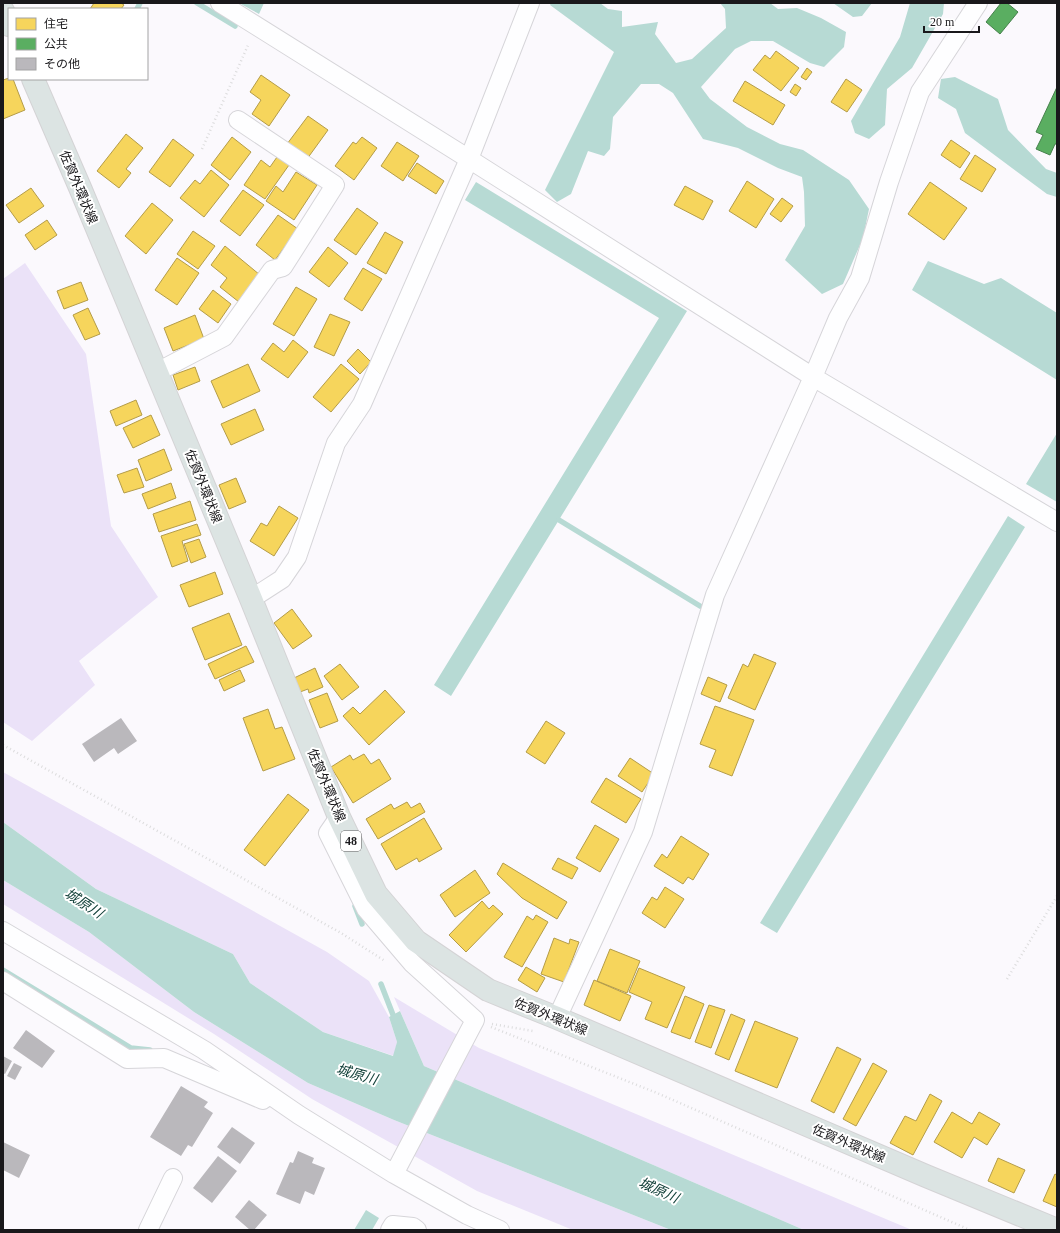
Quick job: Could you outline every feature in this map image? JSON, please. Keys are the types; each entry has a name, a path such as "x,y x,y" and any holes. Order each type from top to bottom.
{"main road":[{"path":"3,11 8,22"},
{"name":"佐賀外環状線","path":"33,80 251,599 339,817 376,894 416,941 488,990 1057,1230"}],"street":[{"path":"220,3 813,377 1057,522"},
{"path":"251,599 282,579 297,557 336,443 362,404 469,159 530,3"},
{"path":"557,1018 643,832 715,595 838,318 860,278 889,182 920,92 978,3"},
{"path":"156,372 224,337 272,270 283,267 335,185 238,120"},
{"path":"339,817 328,833 366,909 412,963 475,1020 394,1174"},
{"path":"3,931 204,1050 299,1115 394,1174 467,1215 500,1230"},
{"path":"3,981 127,1059 164,1058 299,1115"},
{"path":"148,1230 173,1178"},
{"path":"390,1230 393,1225 413,1227 417,1230"}],"path":[{"path":"202,149 256,26"},
{"path":"3,745 341,933 386,962"},
{"path":"1007,978 1057,896"},
{"path":"475,1020 657,1093 970,1230"}],"shaded area":[{"path":"25,263 86,354 111,526 158,597 79,661 95,685 32,741 3,722 3,279"},
{"path":"3,772 327,952 369,981 389,1017 397,1042 394,1056 323,1032 250,983 233,954 96,889 3,822"},
{"path":"3,880 89,932 194,1012 308,1083 394,1120 671,1230 573,1230 477,1191 312,1099 214,1034 3,904"},
{"path":"394,997 479,1048 912,1230 804,1230 424,1066"}],"water":[{"path":"239,3 264,3 259,14"},
{"path":"551,3 600,3 608,9 622,11 622,27 658,22 655,34 676,63 692,59 726,28 725,9 720,3 770,3 778,9 797,8 821,18 846,32 844,47 824,67 810,63 773,41 751,41 735,49 701,87 710,99 747,127 780,144 803,150 849,180 869,209 863,238 843,284 822,294 785,260 805,226 802,177 778,168 738,148 703,139 673,93 659,84 641,84 613,117 610,149 604,156 588,151 571,194 557,202 545,190 614,52 550,5"},
{"path":"833,3 872,3 862,16 853,17"},
{"path":"910,3 944,3 943,14 912,68 887,89 885,125 869,139 855,133 851,121 900,37"},
{"path":"955,77 998,99 1008,130 1046,169 1057,173 1057,197 1047,194 965,133 956,109 938,98 941,79"},
{"path":"476,182 687,311 451,696 434,685 659,318 465,200"},
{"path":"928,261 984,284 1001,278 1057,313 1057,380 912,290"},
{"path":"1057,433 1057,502 1026,484"},
{"path":"1008,516 1025,527 777,933 760,923"},
{"name":"城原川","path":"3,822 96,889 233,954 250,983 323,1032 393,1056 397,1042 389,1017 400,1011 424,1066 804,1230 671,1230 394,1120 308,1083 194,1012 89,932 3,880"},
{"path":"366,1210 379,1218 372,1230 354,1230"}],"building: 住宅":[{"path":"94,3 121,3 124,5 122,8 91,8"},
{"path":"776,51 799,68 781,91 753,70 765,55 770,59"},
{"path":"807,68 812,72 806,80 801,77"},
{"path":"261,75 290,95 269,126 252,114 261,100 250,92"},
{"path":"8,78 8,80 13,80 25,110 3,119 3,80"},
{"path":"846,79 862,90 847,112 831,102"},
{"path":"745,81 785,105 773,125 733,101"},
{"path":"795,84 801,88 796,96 790,92"},
{"path":"308,116 328,130 307,159 287,144"},
{"path":"126,134 143,148 126,169 131,173 119,188 97,171"},
{"path":"232,137 251,152 230,180 211,165"},
{"path":"362,137 377,148 354,180 335,166 353,142 356,144"},
{"path":"173,139 194,155 170,187 149,172"},
{"path":"951,140 970,153 960,168 941,155"},
{"path":"397,142 419,156 403,181 381,166"},
{"path":"975,155 996,169 982,192 960,179"},
{"path":"277,157 289,165 265,199 244,185 261,160 270,167"},
{"path":"417,163 444,181 436,194 408,176"},
{"path":"211,170 229,185 204,217 180,198 195,180 200,184"},
{"path":"296,172 317,185 294,220 266,201 276,186 283,192"},
{"path":"747,181 774,199 756,228 729,211"},
{"path":"930,182 967,208 944,240 908,214"},
{"path":"685,186 713,201 703,220 674,205"},
{"path":"31,188 44,206 19,223 6,205"},
{"path":"243,190 264,205 240,236 220,221"},
{"path":"782,198 793,206 781,222 770,214"},
{"path":"152,203 173,220 146,254 125,236"},
{"path":"357,208 378,223 356,255 334,240"},
{"path":"278,215 298,229 275,260 256,245"},
{"path":"47,220 57,235 35,250 25,235"},
{"path":"193,231 215,246 198,269 177,254"},
{"path":"385,232 403,242 386,274 367,263"},
{"path":"225,246 260,275 239,302 220,287 227,278 211,265"},
{"path":"328,247 348,263 329,287 309,272"},
{"path":"177,258 199,273 177,305 155,290"},
{"path":"363,268 382,279 362,311 344,299"},
{"path":"81,282 88,300 64,309 57,291"},
{"path":"296,287 317,299 294,336 273,324"},
{"path":"213,290 231,304 218,323 199,309"},
{"path":"88,308 100,334 85,340 73,315"},
{"path":"330,314 350,322 334,356 314,347"},
{"path":"195,315 204,339 173,351 164,328"},
{"path":"293,340 308,352 288,378 261,359 273,343 284,352"},
{"path":"358,349 371,362 360,374 347,361"},
{"path":"248,364 260,391 223,408 211,381"},
{"path":"341,364 359,379 331,412 313,397"},
{"path":"195,367 200,381 178,390 173,375"},
{"path":"136,400 142,415 116,426 110,411"},
{"path":"255,409 264,430 231,445 221,424"},
{"path":"151,415 160,435 133,448 123,428"},
{"path":"164,449 172,470 146,481 138,460"},
{"path":"137,468 144,487 124,493 117,475"},
{"path":"236,478 246,502 229,509 219,485"},
{"path":"171,483 176,498 148,509 142,494"},
{"path":"190,501 196,520 159,532 153,514"},
{"path":"279,506 298,518 274,556 250,541 261,523 267,526"},
{"path":"197,524 201,535 182,541 188,561 172,567 161,536"},
{"path":"199,539 206,557 191,563 184,544"},
{"path":"215,572 223,594 189,607 180,585"},
{"path":"292,609 312,636 293,649 274,623"},
{"path":"229,613 242,645 205,660 192,628"},
{"path":"246,646 254,662 215,679 208,664"},
{"path":"754,654 776,663 755,710 728,698 743,664 748,667"},
{"path":"340,664 359,687 342,700 324,676"},
{"path":"315,668 323,687 309,693 308,689 300,692 294,678"},
{"path":"240,670 245,681 224,691 219,680"},
{"path":"708,677 727,685 720,702 701,694"},
{"path":"385,690 405,712 369,745 343,716 353,707 360,714"},
{"path":"327,693 338,721 320,728 309,700"},
{"path":"715,706 754,720 732,776 709,767 716,750 700,744"},
{"path":"268,709 275,729 282,727 295,759 263,771 243,718"},
{"path":"546,721 565,733 545,764 526,752"},
{"path":"364,754 371,764 379,759 391,779 353,803 331,767 350,755 353,760"},
{"path":"630,758 654,774 642,792 618,776"},
{"path":"606,778 641,799 626,823 591,802"},
{"path":"288,794 309,810 265,866 244,850"},
{"path":"407,802 411,808 420,803 425,812 378,839 366,819 391,804 394,809"},
{"path":"424,818 442,849 419,862 417,858 396,870 381,844"},
{"path":"595,825 619,839 600,872 576,858"},
{"path":"681,836 709,854 693,880 688,877 683,884 654,866 662,854 667,858"},
{"path":"558,858 578,868 572,879 552,869"},
{"path":"503,863 567,902 557,919 522,898 497,874"},
{"path":"475,870 490,893 455,917 440,895"},
{"path":"665,887 684,899 665,928 642,913 652,897 657,900"},
{"path":"482,901 489,909 493,905 503,914 466,952 449,935"},
{"path":"536,915 548,922 522,967 504,957 527,916 533,920"},
{"path":"554,938 569,944 570,939 579,942 564,982 541,974"},
{"path":"610,949 640,961 627,993 597,981"},
{"path":"526,967 545,978 537,992 518,980"},
{"path":"639,968 685,987 667,1028 645,1019 652,1002 629,992"},
{"path":"594,980 631,996 620,1021 584,1005"},
{"path":"685,996 704,1004 690,1039 671,1032"},
{"path":"709,1005 725,1010 711,1048 695,1042"},
{"path":"731,1014 745,1020 729,1060 715,1054"},
{"path":"755,1021 798,1038 777,1088 735,1071"},
{"path":"837,1047 861,1059 834,1113 811,1101"},
{"path":"873,1063 887,1071 856,1126 843,1119"},
{"path":"930,1094 942,1101 913,1155 890,1143 905,1116 916,1121"},
{"path":"952,1112 972,1124 979,1112 1000,1124 987,1145 974,1137 962,1158 934,1142"},
{"path":"998,1158 1025,1170 1014,1193 988,1181"},
{"path":"1055,1174 1057,1175 1057,1207 1043,1201"}],"building: 公共":[{"path":"1001,3 1007,3 1018,12 1000,34 986,22"},
{"path":"1057,87 1057,144 1055,144 1050,155 1036,149 1043,135 1036,132"}],"building: その他":[{"path":"121,718 137,741 118,754 114,748 94,762 82,744"},
{"path":"26,1030 55,1051 42,1068 13,1048"},
{"path":"3,1056 12,1061 5,1074 3,1073"},
{"path":"14,1063 22,1067 15,1080 7,1076"},
{"path":"181,1086 208,1102 204,1107 213,1113 192,1147 188,1145 181,1156 150,1137"},
{"path":"232,1127 255,1143 240,1164 217,1147"},
{"path":"3,1142 30,1155 19,1178 3,1170"},
{"path":"298,1151 314,1158 312,1163 325,1168 314,1195 305,1191 300,1204 276,1194 290,1162 293,1163"},
{"path":"218,1156 237,1171 212,1203 193,1188"},
{"path":"249,1200 267,1215 254,1230 250,1230 235,1217"}],"waterway":[{"path":"138,8 140,3"},
{"path":"197,3 235,26"},
{"path":"559,520 700,606"},
{"path":"355,906 362,924"},
{"path":"3,970 131,1048 150,1050"},
{"path":"381,984 395,1020"}]}
